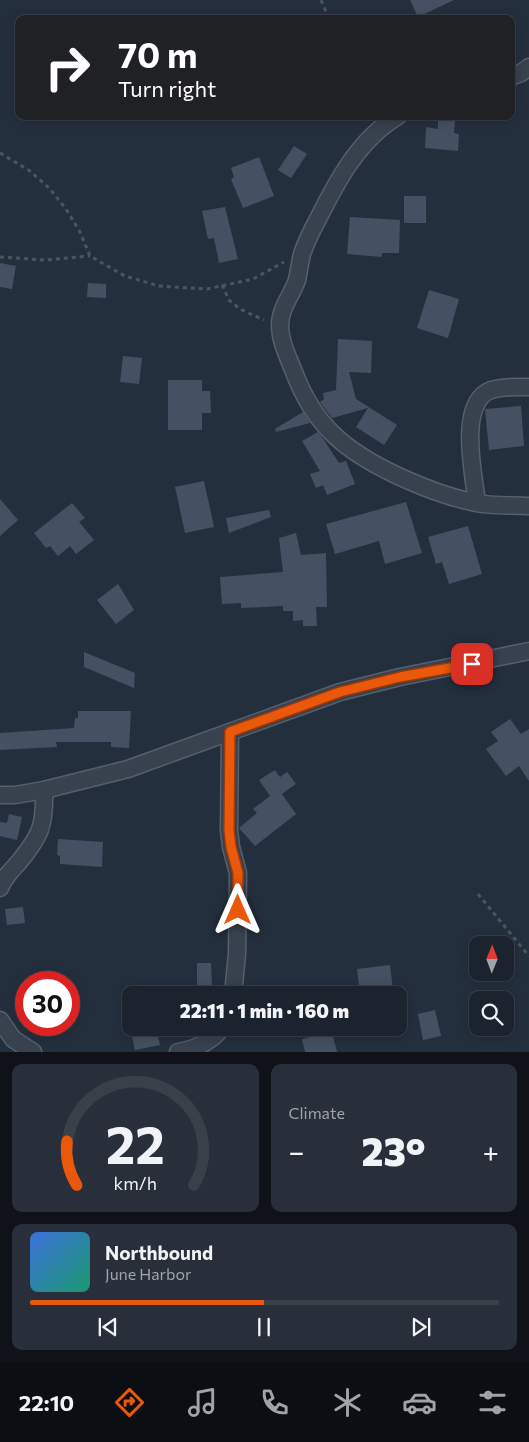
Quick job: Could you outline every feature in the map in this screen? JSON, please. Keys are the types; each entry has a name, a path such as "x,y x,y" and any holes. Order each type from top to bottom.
{"street":[{"path":"515,75 529,67"},
{"path":"393,120 379,130 348,164 314,227 302,252 296,281 286,301 280,324 283,343 296,378 312,409 334,436 360,456 439,492 478,503 529,506"},
{"path":"478,503 470,442 471,419 474,406 480,397 489,391 505,387 529,387"},
{"path":"0,795 15,795 44,790 128,769 340,692 400,677 508,657 529,651"},
{"path":"230,732 229,830 231,847 238,873 234,986"},
{"path":"0,888 3,879 36,842 45,816 44,790"},
{"path":"0,1020 13,1039 34,1052"},
{"path":"178,1052 205,1044 216,1036"}],"path":[{"path":"321,0 327,15"},
{"path":"0,153 30,171 49,188 66,209 80,232 90,256"},
{"path":"0,257 45,260 90,256 125,276 142,282 170,288 207,289 253,279 302,252"},
{"path":"222,285 229,300 240,309 259,318 280,324"},
{"path":"478,894 529,956"}],"building":[{"path":"410,0 454,0 422,15 417,15"},
{"path":"438,120 455,121 454,133 459,134 458,151 425,148 426,127 438,129"},
{"path":"294,146 307,154 291,178 278,170"},
{"path":"259,157 274,196 243,208 231,179 234,177 231,168"},
{"path":"404,196 426,196 426,223 404,223"},
{"path":"225,207 238,259 219,263 214,238 208,239 202,211"},
{"path":"350,217 400,220 399,253 382,253 382,257 347,254"},
{"path":"0,263 16,266 12,289 0,287"},
{"path":"88,283 106,284 106,298 87,297"},
{"path":"429,290 459,299 448,338 417,328"},
{"path":"338,339 372,341 371,373 349,372 356,399 397,425 384,445 356,427 368,408 332,418 320,402 324,399 323,393 336,390"},
{"path":"123,356 142,358 139,384 120,382"},
{"path":"168,380 202,380 202,391 210,391 211,413 202,413 202,430 168,430"},
{"path":"521,406 524,446 489,450 485,409"},
{"path":"303,412 310,423 276,432 275,429"},
{"path":"318,432 339,463 346,461 355,484 327,495 323,485 316,488 310,474 320,471 302,441"},
{"path":"204,481 214,527 185,533 175,487"},
{"path":"0,499 18,520 0,536"},
{"path":"406,502 422,553 385,564 379,541 335,554 326,524"},
{"path":"72,503 85,518 79,522 94,540 76,554 70,546 58,556 50,546 46,548 34,533"},
{"path":"269,510 271,517 229,533 226,518"},
{"path":"468,526 482,574 449,584 442,562 436,564 428,537"},
{"path":"296,533 301,555 326,553 327,607 316,607 317,626 303,626 303,620 293,621 293,611 283,611 283,606 241,608 241,603 222,604 220,577 283,572 279,538"},
{"path":"118,584 134,610 116,624 97,600"},
{"path":"84,652 135,673 134,688 84,667"},
{"path":"78,711 131,711 129,748 111,747 111,742 56,742 57,747 0,750 0,733 74,728 75,718 78,718"},
{"path":"510,719 521,734 529,729 529,781 519,766 506,776 486,749 498,741 491,732"},
{"path":"275,770 280,777 287,772 296,784 282,794 296,814 255,846 239,828 257,813 253,809 270,796 259,780"},
{"path":"9,814 22,817 17,840 0,836 0,822 7,823"},
{"path":"58,839 103,842 102,867 60,864 60,856 57,855"},
{"path":"23,907 25,923 7,925 5,909"},
{"path":"197,963 211,963 212,985 197,986"},
{"path":"390,965 393,986 359,986 357,969"},
{"path":"435,1010 441,1036 423,1040 418,1014"},
{"path":"132,1036 158,1036 160,1045 135,1050"},
{"path":"315,1036 333,1036 337,1052 305,1052 302,1039"}],"route":[{"path":"238,910 238,873 231,847 229,830 230,732 340,692 400,677 472,664"}]}
